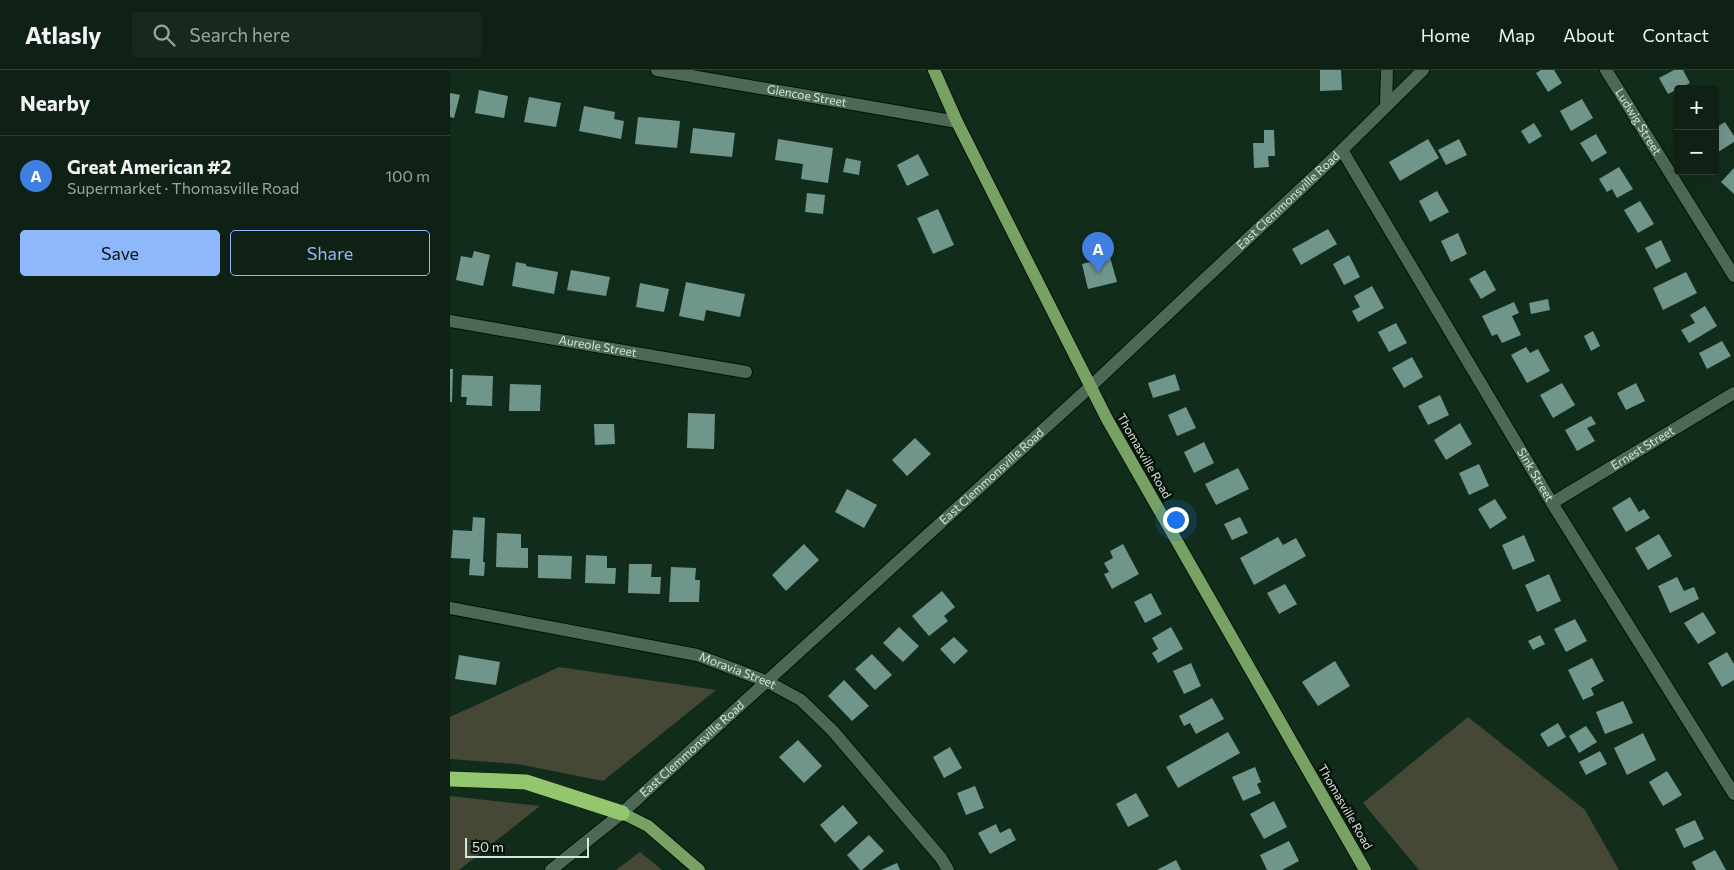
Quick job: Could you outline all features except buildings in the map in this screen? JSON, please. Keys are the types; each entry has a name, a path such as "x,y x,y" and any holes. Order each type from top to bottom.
{"highway":[{"path":"450,779 526,782 622,814"}],"main road":[{"name":"Thomasville Road","path":"934,70 957,122 1090,387 1365,870"},
{"path":"622,814 648,826 699,870"}],"street":[{"name":"Glencoe Street","path":"657,70 957,122"},
{"path":"1386,105 1387,70"},
{"name":"East Clemmonsville Road","path":"550,870 622,814 1090,387 1342,150 1423,70"},
{"name":"Ludwig Street","path":"1606,70 1734,276"},
{"name":"Sink Street","path":"1342,150 1552,503 1734,794"},
{"name":"Aureole Street","path":"450,321 746,372"},
{"name":"Ernest Street","path":"1552,503 1734,392"},
{"name":"Moravia Street","path":"450,608 697,655 768,682 801,700 833,731 941,858 948,870"}],"green space":[{"path":"559,667 716,690 603,781 518,764 450,759 450,717"},
{"path":"1468,717 1585,810 1619,870 1419,870 1363,803"},
{"path":"450,796 540,806 459,870 450,870"},
{"path":"640,852 662,870 616,870"}],"place":[{"name":"Great American #2","path":"1098,273"}]}
